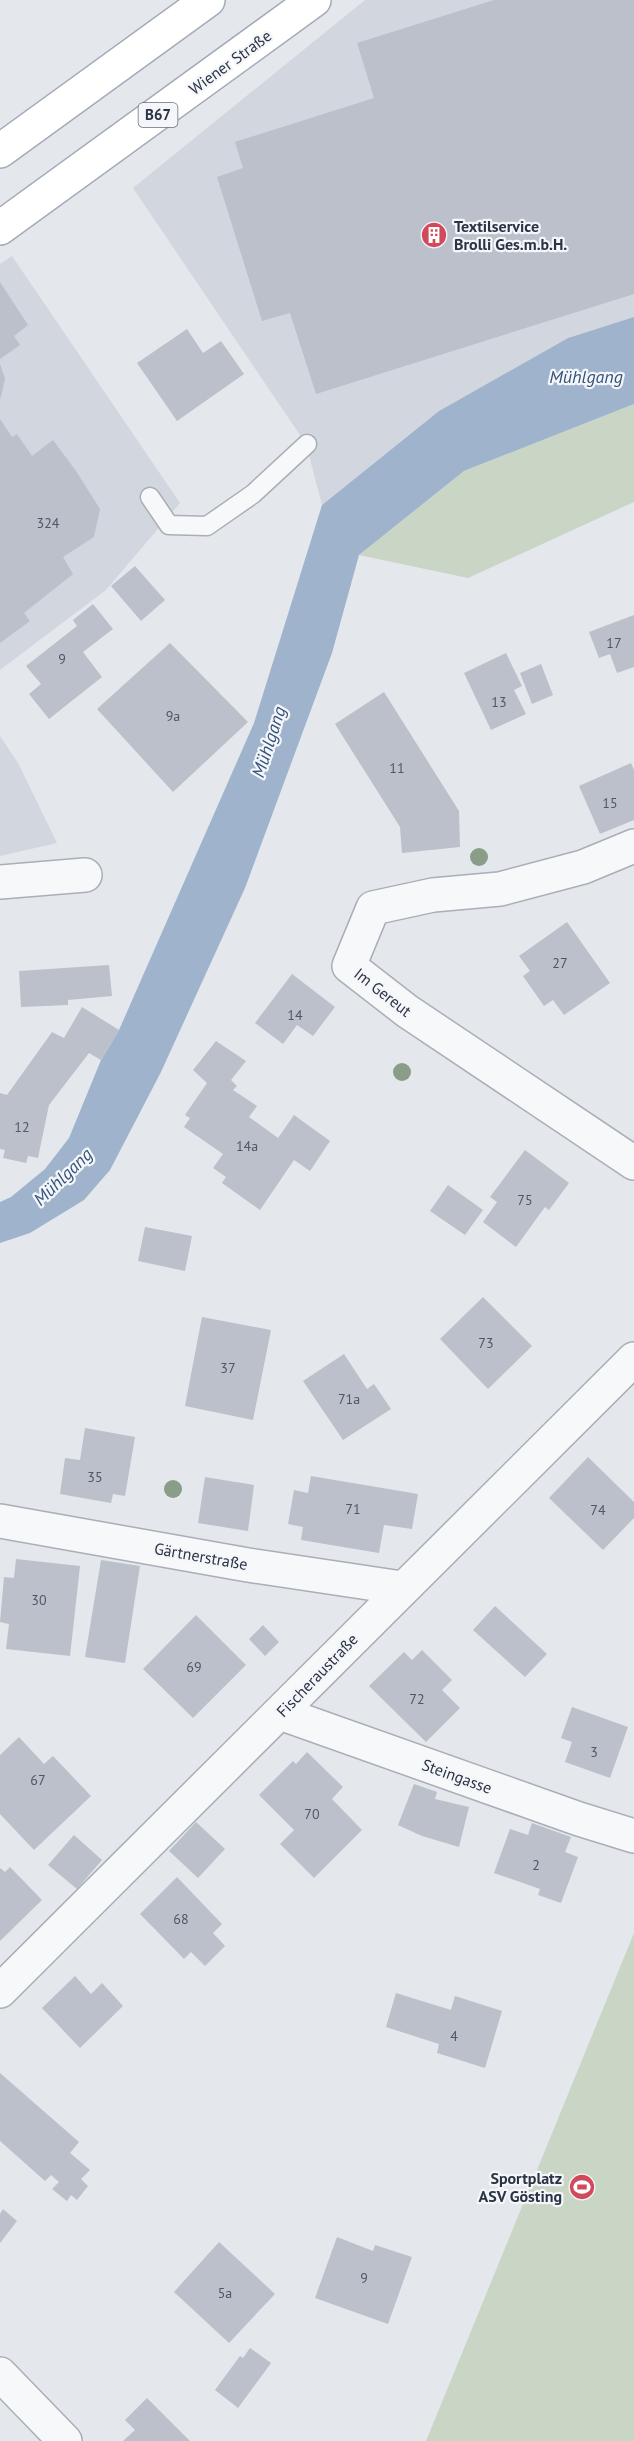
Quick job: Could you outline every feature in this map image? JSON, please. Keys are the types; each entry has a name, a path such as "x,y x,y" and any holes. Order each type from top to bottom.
{"main road":[{"path":"0,151 208,0"},
{"name":"Wiener Straße","path":"0,228 314,0"}],"street":[{"name":"Im Gereut","path":"634,846 583,867 500,889 433,895 373,908 349,966 407,1011 634,1163"},
{"path":"0,882 85,875"},
{"name":"Fischeraustraße","path":"0,1990 634,1359"},
{"name":"Gärtnerstraße","path":"0,1521 249,1565 402,1588"},
{"name":"Steingasse","path":"280,1713 579,1819 634,1836"},
{"path":"0,2374 65,2441"}],"lane":[{"path":"150,497 169,525 207,526 253,494 306,444"}],"shaded area":[{"name":"Textilservice Brolli Ges.m.b.H.","path":"365,0 634,0 634,317 568,338 439,411 322,505 306,444 133,188"},
{"path":"12,256 180,503 106,590 0,670 0,264"},
{"path":"0,736 18,763 57,843 0,856"}],"green space":[{"path":"634,404 634,502 468,578 359,555 464,471"},
{"name":"Sportplatz ASV Gösting","path":"634,1933 634,2441 426,2441"}],"water":[{"name":"Mühlgang","path":"634,317 634,404 464,471 359,555 332,653 245,888 161,1072 110,1170 84,1200 30,1233 0,1243 0,1202 11,1197 45,1169 69,1138 101,1060 119,1030 254,723 322,505 439,411 568,338"}],"building":[{"name":"Textilservice Brolli Ges.m.b.H.","path":"494,0 634,0 634,294 316,394 290,313 262,321 217,177 243,168 235,142 374,98 357,43"},
{"path":"0,282 28,325 14,336 20,345 0,359"},
{"path":"187,329 203,353 221,341 244,374 177,421 137,363"},
{"path":"0,364 5,379 0,400"},
{"path":"0,419 12,437 17,434 32,456 53,440 100,509 94,537 63,557 73,574 24,613 30,621 0,643"},
{"path":"135,566 165,600 141,621 111,586"},
{"path":"93,604 113,629 83,652 102,677 49,719 29,694 41,684 26,666 77,626 73,620"},
{"path":"634,615 634,667 617,673 610,654 599,658 589,632"},
{"path":"170,643 248,722 173,792 97,709"},
{"path":"506,653 522,686 514,690 526,714 491,730 464,673"},
{"path":"541,664 553,695 532,704 520,673"},
{"path":"384,692 459,811 460,847 402,853 400,827 335,724"},
{"path":"631,763 634,770 634,820 600,834 579,786"},
{"path":"567,922 610,983 564,1015 553,1000 544,1006 523,976 530,971 519,956"},
{"path":"109,965 112,996 68,1000 68,1005 21,1007 19,971"},
{"path":"292,974 335,1007 313,1036 297,1025 283,1044 255,1023"},
{"path":"82,1007 119,1030 101,1060 89,1053 49,1105 38,1158 28,1156 26,1163 3,1158 5,1150 0,1149 0,1093 7,1095 52,1032 64,1038"},
{"path":"216,1041 246,1061 231,1080 237,1086 233,1090 257,1106 249,1117 278,1138 294,1115 330,1141 310,1171 294,1160 260,1210 222,1183 226,1177 213,1168 223,1154 184,1127 190,1118 185,1115 207,1083 193,1070"},
{"path":"525,1150 569,1183 549,1210 545,1207 516,1247 483,1222 497,1202 490,1197"},
{"path":"448,1185 483,1210 465,1235 430,1211"},
{"path":"145,1227 192,1236 185,1271 138,1261"},
{"path":"483,1297 532,1346 488,1389 440,1339"},
{"path":"202,1317 271,1330 253,1420 185,1406"},
{"path":"344,1354 367,1389 374,1384 391,1409 343,1440 303,1381"},
{"path":"85,1428 135,1437 125,1496 113,1494 111,1503 60,1494 65,1458 80,1460"},
{"path":"588,1457 634,1502 634,1518 603,1550 549,1498"},
{"path":"311,1476 418,1494 412,1529 384,1525 379,1553 301,1540 303,1527 288,1524 294,1490 308,1493"},
{"path":"205,1477 254,1485 248,1531 198,1523"},
{"path":"16,1559 80,1566 70,1656 6,1649 9,1624 0,1622 4,1577 14,1578"},
{"path":"101,1560 140,1566 125,1663 85,1657"},
{"path":"495,1606 547,1654 525,1677 473,1630"},
{"path":"196,1615 246,1665 193,1718 143,1669"},
{"path":"263,1625 279,1642 265,1656 249,1639"},
{"path":"422,1650 452,1680 442,1690 460,1708 426,1742 369,1686 404,1652 412,1660"},
{"path":"572,1707 628,1727 610,1778 565,1762 572,1742 561,1738"},
{"path":"19,1737 44,1764 53,1756 91,1796 34,1850 0,1814 0,1755"},
{"path":"307,1752 343,1787 332,1799 362,1830 314,1878 280,1844 294,1830 259,1795 293,1761 296,1764"},
{"path":"414,1784 437,1792 435,1799 469,1807 459,1847 422,1836 398,1825"},
{"path":"196,1822 225,1849 198,1878 169,1851"},
{"path":"532,1823 571,1837 565,1852 578,1857 561,1903 538,1895 540,1889 494,1873 510,1829 528,1835"},
{"path":"74,1835 102,1860 77,1889 48,1865"},
{"path":"10,1867 42,1900 0,1941 0,1868 5,1872"},
{"path":"177,1877 222,1924 213,1933 225,1946 205,1966 191,1952 184,1959 140,1914"},
{"path":"75,1976 91,1994 102,1983 123,2006 80,2048 42,2008"},
{"path":"396,1993 451,2010 455,1996 502,2011 485,2068 437,2053 439,2044 386,2027"},
{"path":"0,2073 79,2142 70,2153 90,2170 81,2179 88,2186 77,2200 71,2195 67,2201 52,2189 59,2182 51,2175 45,2181 0,2141"},
{"path":"3,2209 17,2221 0,2243 0,2214"},
{"path":"337,2237 373,2251 375,2245 412,2257 388,2324 315,2298"},
{"path":"219,2242 275,2294 229,2343 174,2292"},
{"path":"250,2348 271,2363 238,2408 215,2390 240,2356 243,2358"},
{"path":"147,2398 190,2441 123,2441 135,2430 125,2420"}],"place":[{"name":"Textilservice Brolli Ges.m.b.H.","path":"434,235"},
{"name":"Sportplatz ASV Gösting","path":"582,2187"}]}
